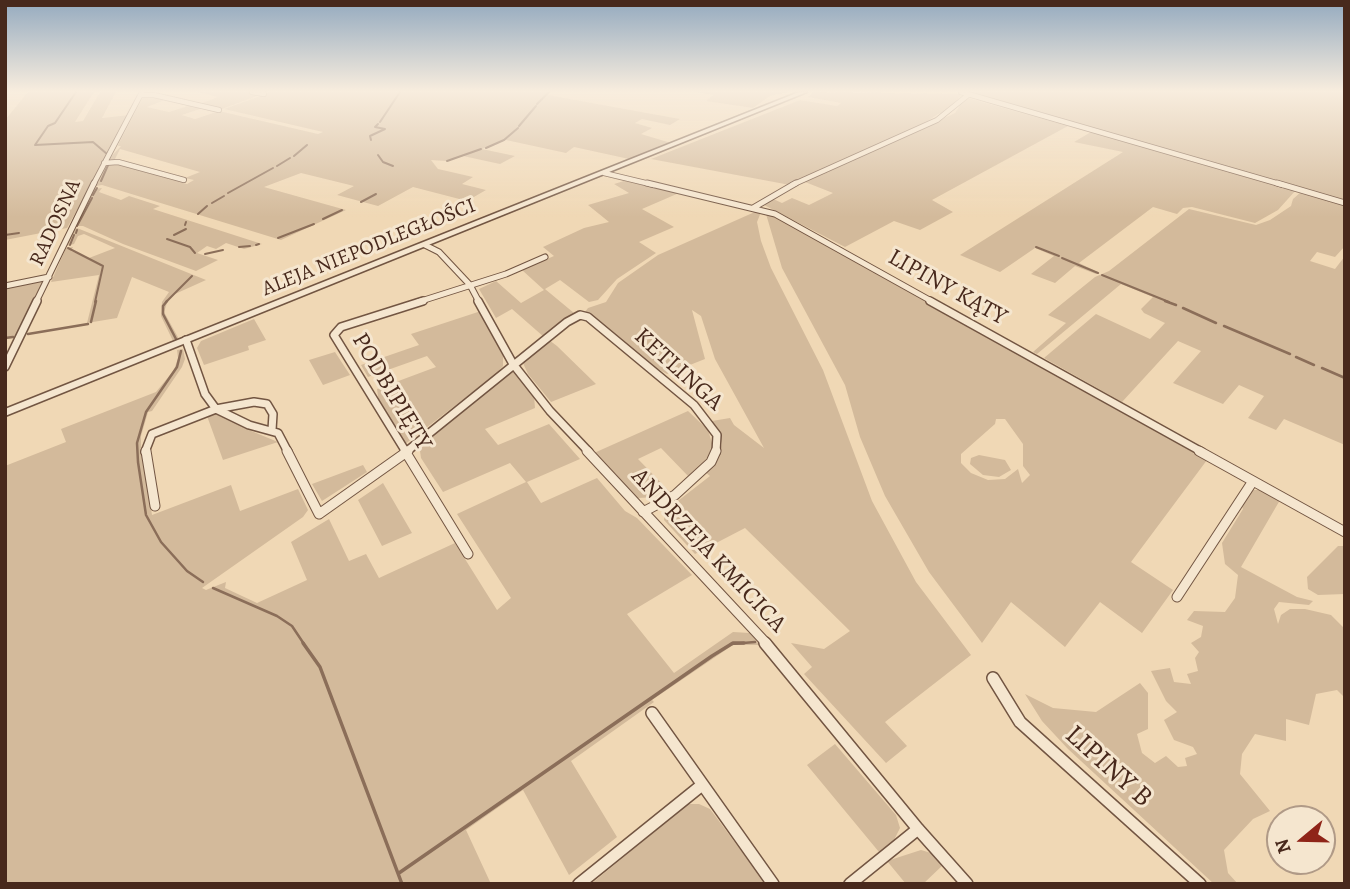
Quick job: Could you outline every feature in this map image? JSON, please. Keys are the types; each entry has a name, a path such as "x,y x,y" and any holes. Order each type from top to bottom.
{"street":[{"name":"RADOSNA","path":"5,367 120,133"},
{"name":"ALEJA NIEPODLEGŁOŚCI","path":"5,413 702,133"},
{"path":"753,208 788,187 907,133"},
{"path":"1103,133 1345,203"},
{"path":"104,163 120,162 184,180"},
{"name":"LIPINY KĄTY","path":"604,173 753,208 786,220 1345,532"},
{"name":"ANDRZEJA KMICICA","path":"425,245 439,252 470,285 513,363 550,411 750,624 918,829 967,884"},
{"name":"PODBIPIĘTY","path":"468,554 334,335 341,327 470,285 545,257"},
{"path":"5,286 49,277"},
{"name":"KETLINGA","path":"513,363 580,315 588,317 694,405 717,435 718,447 711,462 675,495 643,512"},
{"path":"187,340 205,394 216,409 249,425 272,430 283,439 319,514 405,453 513,363"},
{"path":"155,506 145,457 148,438 163,428 216,409 262,402 273,414 272,430"},
{"path":"1177,597 1253,481"},
{"name":"LIPINY B","path":"993,678 1007,705 1020,722 1200,884"},
{"path":"652,713 773,884"},
{"path":"579,884 702,785"},
{"path":"850,884 918,829"}],"shaded area":[{"path":"5,133 119,133 67,228 5,240"},
{"path":"124,133 642,133 671,143 629,159 574,147 566,153 506,140 482,149 515,156 500,164 463,156 446,161 431,160 438,169 473,177 462,184 486,190 467,201 413,187 378,206 337,195 354,186 301,173 264,187 346,210 281,240 102,185 96,186 105,164 116,164 187,184 194,180 185,178 200,172 120,149 114,161 107,161 121,146 118,146"},
{"path":"715,133 906,133 790,185 651,159"},
{"path":"910,133 1054,133 932,200 953,212 920,230 894,221 845,247 764,205 771,198 782,203 792,198 809,205 833,193 805,182"},
{"path":"1088,133 1099,133 1296,190 1278,210 1255,223 1192,207 1183,208 1177,214 1153,207 1079,263 1100,273 1075,266 1055,283 1031,274 1054,256 1035,248 1000,272 960,255 1123,152 1074,142"},
{"path":"1110,133 1345,133 1345,201"},
{"path":"624,181 679,193 642,209 674,227 639,242 656,253 617,279 598,300 589,302 560,280 545,289 574,313 544,337 512,309 496,318 479,289 496,281 521,303 544,290 522,270 554,256 543,247 584,228 609,222 588,205 629,193 614,184"},
{"path":"102,188 99,192 121,200 129,196 160,206 153,209 262,244 244,249 226,243 216,249 207,246 197,253 218,260 196,271 83,226 76,226 94,189"},
{"path":"1302,191 1345,204 1345,246 1335,257 1317,252 1310,261 1335,269 1345,256 1345,445 1284,419 1276,430 1248,418 1264,396 1239,385 1223,404 1173,383 1201,351 1178,341 1122,402 1044,358 1096,314 1150,339 1165,323 1141,309 1153,297 1121,284 1037,354 1033,352 1066,323 1048,315 1095,277 1109,271 1189,209 1256,225 1270,220 1291,206 1293,199"},
{"path":"757,211 761,212 757,222 771,268 823,370 872,501 916,582 971,655 885,722 907,746 886,763 804,674 812,667 791,643 824,649 850,631 745,528 695,554 664,520 665,511 710,476 705,472 720,454 722,444 720,434 712,421 730,418 734,425 764,448 715,359 701,316 692,310 705,359 667,374 647,363 585,312 588,308 606,302 618,283 658,255"},
{"path":"766,214 779,218 1207,460 1131,562 1173,590 1142,633 1100,602 1065,647 1011,602 982,643 929,572 885,496 860,437 845,385 782,268","holes":["996,419 1005,419 1023,444 1023,466 1030,475 1022,483 1018,469 1005,479 988,480 971,473 961,463 961,454 995,424"]},
{"path":"77,228 206,280 175,294 167,303 164,312 179,339 173,341 161,316 162,302 169,292 132,277 117,318 87,323 99,275 51,282 66,248 73,247 71,251 89,258 115,248 84,234 78,236 74,244 66,246 73,230"},
{"path":"38,281 43,283 19,331 14,337 5,339 5,288"},
{"path":"481,311 503,356 503,366 404,445 379,403 377,389 436,367 427,356 368,377 361,365 419,345 411,334"},
{"path":"254,319 266,340 248,346 249,350 204,365 197,348 201,341"},
{"path":"549,340 596,384 551,402 528,374 523,363"},
{"path":"183,349 185,359 182,367 152,411 148,412 141,436 152,515 231,485 240,511 298,489 308,510 303,517 202,588 206,590 226,582 225,588 257,603 307,580 291,542 329,519 349,561 366,554 379,578 455,543 497,610 511,598 457,514 526,482 510,463 443,492 421,458 420,451 423,440 513,372 534,396 535,408 485,429 498,445 549,424 580,459 527,482 541,503 597,478 625,511 637,518 692,575 627,614 674,673 733,632 750,633 760,645 733,645 652,700 654,702 571,761 617,837 569,875 523,790 466,830 491,884 5,884 5,466 66,442 61,429 156,392 174,370 178,358 177,350"},
{"path":"335,352 350,375 323,385 309,360"},
{"path":"688,411 708,430 712,443 711,454 688,476 661,448 638,459 669,491 660,497 637,498 594,453"},
{"path":"217,413 278,442 223,460 207,416"},
{"path":"979,455 1005,460 1011,470 999,477 983,475 970,464 971,458"},
{"path":"363,465 367,472 322,501 312,484"},
{"path":"383,483 412,533 382,546 358,500"},
{"path":"1253,490 1261,490 1280,500 1241,567 1297,597 1313,601 1309,605 1279,602 1274,609 1278,624 1281,615 1290,609 1305,609 1331,615 1345,629 1345,698 1337,690 1316,694 1309,725 1286,719 1286,741 1255,734 1242,754 1240,774 1266,806 1266,813 1253,819 1224,850 1228,873 1238,884 1214,884 1068,749 1042,721 1025,694 1053,708 1096,712 1140,683 1148,693 1148,729 1137,734 1142,753 1155,763 1166,756 1178,767 1187,766 1185,758 1197,754 1193,747 1174,740 1164,720 1177,712 1166,701 1151,671 1170,668 1174,682 1191,684 1187,674 1198,671 1195,658 1199,652 1191,643 1201,637 1203,626 1187,620 1194,611 1225,612 1235,598 1238,575 1225,564 1222,543 1243,509 1241,504"},
{"path":"1338,546 1345,546 1345,594 1318,595 1308,589 1307,577"},
{"path":"835,744 896,815 900,828 894,840 879,852 807,765"},
{"path":"688,804 699,804 710,809 766,884 591,884"},
{"path":"921,850 931,853 944,864 923,884 906,884 887,861"}],"waterway":[{"path":"43,133 35,145 93,142 107,154"},
{"path":"371,140 370,136 375,133"},
{"path":"486,148 512,133"},
{"path":"294,156 307,145"},
{"path":"447,161 481,149"},
{"path":"378,155 383,162 393,166"},
{"path":"277,166 290,158"},
{"path":"101,181 109,163"},
{"path":"228,193 273,168"},
{"path":"93,195 97,188"},
{"path":"361,202 376,194"},
{"path":"212,203 224,196"},
{"path":"77,226 92,198"},
{"path":"198,214 207,206"},
{"path":"323,219 342,210"},
{"path":"278,238 314,224"},
{"path":"174,235 186,229"},
{"path":"5,235 19,233"},
{"path":"70,245 74,235"},
{"path":"167,239 190,247 195,253"},
{"path":"239,247 250,246"},
{"path":"1036,247 1059,256"},
{"path":"68,248 103,266 95,302"},
{"path":"205,254 223,250"},
{"path":"1062,258 1098,273"},
{"path":"1102,275 1169,302"},
{"path":"167,301 192,276"},
{"path":"91,322 96,301"},
{"path":"167,301 163,306 163,314 176,339"},
{"path":"1165,301 1176,305"},
{"path":"1183,308 1216,323"},
{"path":"28,334 88,324"},
{"path":"1224,326 1290,354"},
{"path":"5,338 13,337"},
{"path":"181,351 177,367 146,412 137,443 138,462 146,515 161,542 187,571 203,582"},
{"path":"1296,357 1314,365"},
{"path":"1322,368 1345,378"},
{"path":"213,588 277,616 292,626 304,644"},
{"path":"743,643 755,642"},
{"path":"303,643 320,667 402,884"},
{"path":"731,644 743,643"},
{"path":"731,644 743,643"},
{"path":"399,873 731,644"}]}
